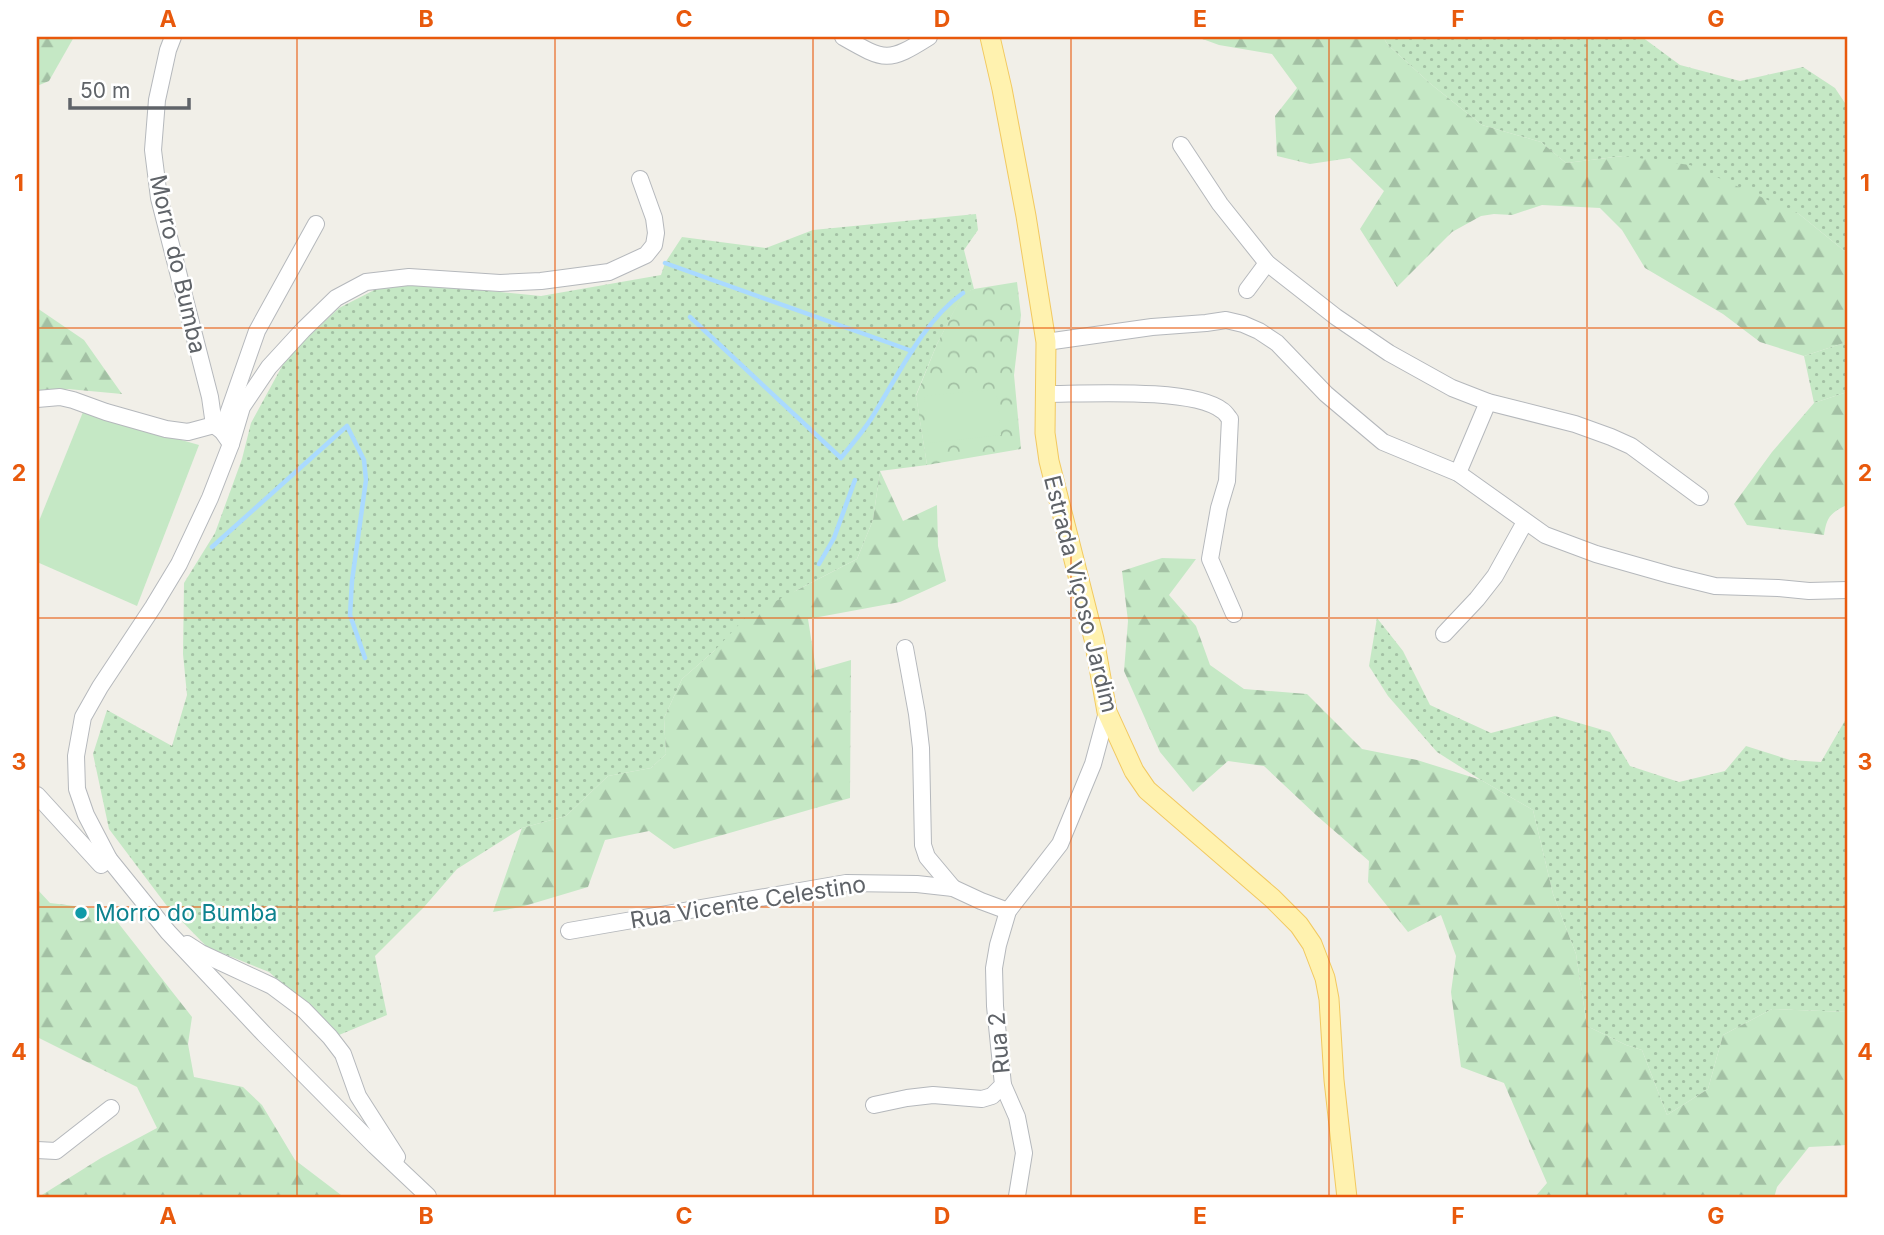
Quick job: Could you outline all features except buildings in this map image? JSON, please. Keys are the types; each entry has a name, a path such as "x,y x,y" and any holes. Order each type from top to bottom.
{"main road":[{"name":"Estrada Viçoso Jardim","path":"990,37 1026,216 1046,342 1045,433 1049,461 1091,627 1107,712 1134,771 1147,790 1272,898 1299,925 1312,944 1325,978 1329,999 1334,1080 1347,1198"}],"street":[{"name":"Morro do Bumba","path":"173,37 167,50 156,100 153,150 159,198 210,397 222,433"},
{"path":"843,37 881,56 905,52 929,37"},
{"path":"1181,145 1220,204 1267,264 1336,317 1389,353 1452,388 1488,402 1574,424 1621,441 1700,497"},
{"path":"222,433 270,367 303,330 336,298 366,282 409,278 500,283 541,281 609,272 646,255 654,245 656,233 654,218 640,179"},
{"path":"316,224 257,331 222,433 210,498 179,564 83,717 76,756 77,789 86,815 108,859 168,932 374,1146 429,1197"},
{"path":"1247,290 1267,264"},
{"path":"1046,342 1226,320 1243,324 1277,344 1326,394 1383,442 1458,473 1545,535 1596,554 1715,586 1809,591 1847,590"},
{"path":"1045,394 1131,393 1171,396 1207,402 1224,411 1230,419 1227,481 1210,559 1234,614"},
{"path":"37,399 60,397 73,400 166,429 222,433"},
{"path":"1458,473 1488,402"},
{"path":"1444,635 1495,576 1525,522"},
{"path":"905,648 917,714 923,845 927,857 953,888"},
{"path":"1008,911 1060,844 1093,764 1107,712"},
{"path":"37,795 101,864 108,859"},
{"name":"Rua Vicente Celestino","path":"569,931 846,883 917,884 953,888 1008,911"},
{"name":"Rua 2","path":"874,1105 933,1095 982,1099 992,1096 1003,1084 994,968 1008,911"},
{"path":"168,932 201,953 272,986 304,1010 343,1054 358,1096 389,1147 429,1197"},
{"path":"1003,1084 1017,1117 1024,1153 1018,1198"},
{"path":"37,1150 56,1151 111,1108"}],"green space":[{"path":"37,37 74,37 49,81 37,86"},
{"path":"1197,37 1383,37 1388,45 1432,85 1482,125 1541,142 1566,163 1623,156 1690,165 1799,214 1847,253 1847,342 1804,356 1760,342 1723,314 1645,268 1622,230 1600,208 1542,205 1512,215 1481,216 1452,232 1397,287 1360,229 1384,191 1350,158 1310,164 1277,156 1275,116 1297,88 1272,54 1219,45"},
{"path":"1383,37 1642,37 1680,65 1740,81 1803,67 1835,88 1847,106 1847,253 1799,214 1623,156 1566,163 1541,142 1482,125 1432,85 1388,45"},
{"path":"976,214 978,230 964,250 974,289 963,294 937,344 916,395 927,465 880,471 873,520 857,559 797,590 714,651 682,679 664,718 666,754 651,768 608,776 566,816 522,828 457,869 375,956 387,1015 339,1035 269,972 207,947 167,906 109,829 93,754 107,710 172,746 187,695 183,654 184,583 215,533 242,459 251,423 287,357 339,308 392,281 541,296 661,275 665,263 682,237 766,248 813,230"},
{"path":"1017,282 1021,315 1014,375 1021,449 927,465 916,396 937,344 963,293"},
{"path":"37,308 84,340 122,394 68,389 37,393"},
{"path":"1847,342 1847,392 1814,403 1804,356"},
{"path":"996,389 1001,435 929,443 924,396"},
{"path":"1847,392 1847,505 1830,516 1824,535 1747,525 1734,504 1772,452 1814,403"},
{"path":"83,412 199,445 137,606 37,562 37,526"},
{"path":"880,471 903,521 937,505 938,546 946,581 900,602 808,619 816,670 851,660 850,798 674,849 649,831 605,840 588,887 521,907 493,912 522,828 566,816 608,776 651,768 666,754 664,718 682,679 714,651 747,616 857,559 873,520"},
{"path":"1162,558 1196,559 1169,595 1196,626 1210,665 1244,689 1307,694 1362,749 1417,760 1481,780 1533,810 1553,894 1576,954 1587,1026 1642,1050 1667,1115 1708,1089 1723,1035 1772,1009 1847,1012 1847,1145 1809,1147 1777,1187 1774,1198 1534,1198 1547,1183 1504,1083 1461,1067 1451,992 1456,956 1441,915 1408,932 1368,882 1369,861 1264,766 1228,761 1193,792 1160,752 1124,671 1128,621 1122,571"},
{"path":"1377,618 1403,651 1430,705 1491,733 1555,716 1610,732 1630,766 1679,782 1725,771 1746,746 1790,760 1821,762 1847,717 1847,1012 1772,1009 1723,1035 1708,1089 1667,1115 1642,1050 1587,1026 1576,954 1553,894 1533,810 1437,752 1388,696 1369,666"},
{"path":"37,889 50,903 108,910 192,1017 188,1044 194,1077 243,1087 262,1105 295,1160 345,1198 37,1198 101,1158 157,1128 137,1087 37,1037"}],"waterway":[{"path":"665,263 912,351"},
{"path":"690,317 841,458 871,419 923,335 948,305 963,293"},
{"path":"212,547 347,426 364,460 366,480 350,615 365,658"},
{"path":"819,564 834,538 855,480"}],"place":[{"name":"Morro do Bumba","path":"81,913"}]}
